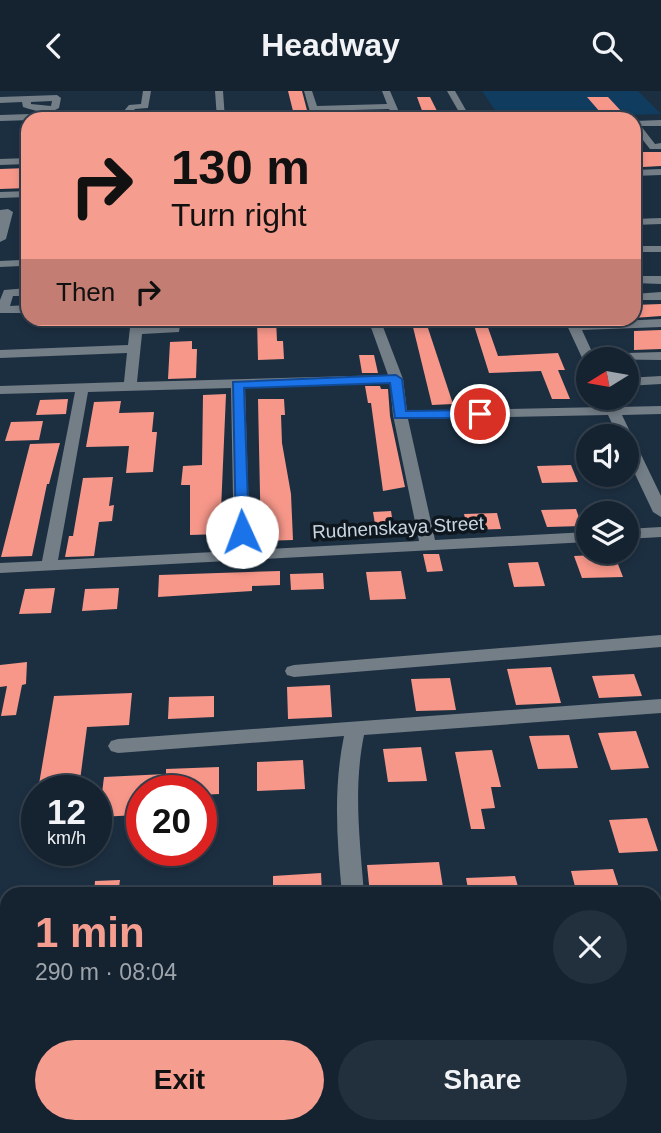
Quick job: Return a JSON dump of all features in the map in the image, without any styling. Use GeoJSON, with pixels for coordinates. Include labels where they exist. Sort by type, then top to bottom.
{"type":"FeatureCollection","features":[{"type":"Feature","properties":{"kind":"street"},"geometry":{"type":"LineString","coordinates":[[127,112],[132,107],[145,106],[147,91]]}},
{"type":"Feature","properties":{"kind":"street"},"geometry":{"type":"LineString","coordinates":[[219,91],[220,112]]}},
{"type":"Feature","properties":{"kind":"street"},"geometry":{"type":"LineString","coordinates":[[308,91],[314,112]]}},
{"type":"Feature","properties":{"kind":"street"},"geometry":{"type":"LineString","coordinates":[[386,91],[395,112]]}},
{"type":"Feature","properties":{"kind":"street"},"geometry":{"type":"LineString","coordinates":[[451,91],[463,112]]}},
{"type":"Feature","properties":{"kind":"street"},"geometry":{"type":"LineString","coordinates":[[0,100],[27,99]]}},
{"type":"Feature","properties":{"kind":"street"},"geometry":{"type":"LineString","coordinates":[[313,109],[392,106]]}},
{"type":"Feature","properties":{"kind":"street"},"geometry":{"type":"LineString","coordinates":[[0,118],[21,117]]}},
{"type":"Feature","properties":{"kind":"street"},"geometry":{"type":"LineString","coordinates":[[641,124],[661,123]]}},
{"type":"Feature","properties":{"kind":"street"},"geometry":{"type":"LineString","coordinates":[[641,132],[653,147],[661,146]]}},
{"type":"Feature","properties":{"kind":"street"},"geometry":{"type":"LineString","coordinates":[[0,162],[21,161]]}},
{"type":"Feature","properties":{"kind":"street"},"geometry":{"type":"LineString","coordinates":[[641,173],[661,172]]}},
{"type":"Feature","properties":{"kind":"street"},"geometry":{"type":"LineString","coordinates":[[0,195],[21,194]]}},
{"type":"Feature","properties":{"kind":"street"},"geometry":{"type":"LineString","coordinates":[[0,213],[8,212],[0,239]]}},
{"type":"Feature","properties":{"kind":"street"},"geometry":{"type":"LineString","coordinates":[[641,222],[661,221]]}},
{"type":"Feature","properties":{"kind":"street"},"geometry":{"type":"LineString","coordinates":[[641,249],[661,249]]}},
{"type":"Feature","properties":{"kind":"street"},"geometry":{"type":"LineString","coordinates":[[0,264],[21,263]]}},
{"type":"Feature","properties":{"kind":"street"},"geometry":{"type":"LineString","coordinates":[[641,280],[661,280]]}},
{"type":"Feature","properties":{"kind":"street"},"geometry":{"type":"LineString","coordinates":[[21,292],[8,293],[3,310],[21,309]]}},
{"type":"Feature","properties":{"kind":"street"},"geometry":{"type":"LineString","coordinates":[[641,297],[661,296]]}},
{"type":"Feature","properties":{"kind":"street"},"geometry":{"type":"LineString","coordinates":[[641,323],[661,323]]}},
{"type":"Feature","properties":{"kind":"street"},"geometry":{"type":"LineString","coordinates":[[130,387],[136,326]]}},
{"type":"Feature","properties":{"kind":"street"},"geometry":{"type":"LineString","coordinates":[[152,326],[175,329],[175,326]]}},
{"type":"Feature","properties":{"kind":"street"},"geometry":{"type":"LineString","coordinates":[[377,326],[396,379],[400,415],[428,547]]}},
{"type":"Feature","properties":{"kind":"street"},"geometry":{"type":"LineString","coordinates":[[573,326],[584,347]]}},
{"type":"Feature","properties":{"kind":"street"},"geometry":{"type":"LineString","coordinates":[[0,354],[134,349]]}},
{"type":"Feature","properties":{"kind":"street"},"geometry":{"type":"LineString","coordinates":[[639,357],[661,356]]}},
{"type":"Feature","properties":{"kind":"street"},"geometry":{"type":"LineString","coordinates":[[0,390],[396,379]]}},
{"type":"Feature","properties":{"kind":"street"},"geometry":{"type":"LineString","coordinates":[[639,381],[661,380]]}},
{"type":"Feature","properties":{"kind":"street"},"geometry":{"type":"LineString","coordinates":[[238,384],[242,557]]}},
{"type":"Feature","properties":{"kind":"street"},"geometry":{"type":"LineString","coordinates":[[49,566],[82,389]]}},
{"type":"Feature","properties":{"kind":"street"},"geometry":{"type":"LineString","coordinates":[[400,415],[661,410]]}},
{"type":"Feature","properties":{"kind":"street"},"geometry":{"type":"LineString","coordinates":[[614,412],[620,424]]}},
{"type":"Feature","properties":{"kind":"street"},"geometry":{"type":"LineString","coordinates":[[639,465],[661,512]]}},
{"type":"Feature","properties":{"kind":"street"},"geometry":{"type":"LineString","coordinates":[[639,533],[661,532]]}},
{"type":"Feature","properties":{"kind":"street","name":"Rudnenskaya Street"},"geometry":{"type":"LineString","coordinates":[[0,568],[576,538]]}},
{"type":"Feature","properties":{"kind":"street"},"geometry":{"type":"LineString","coordinates":[[294,671],[661,641]]}},
{"type":"Feature","properties":{"kind":"street"},"geometry":{"type":"LineString","coordinates":[[118,746],[661,706]]}},
{"type":"Feature","properties":{"kind":"street"},"geometry":{"type":"LineString","coordinates":[[353,887],[345,792],[347,764],[356,728]]}},
{"type":"Feature","properties":{"kind":"shaded area"},"geometry":{"type":"Polygon","coordinates":[[[482,91],[638,91],[661,114],[641,115],[641,112],[496,112],[482,91]]]}},
{"type":"Feature","properties":{"kind":"building"},"geometry":{"type":"Polygon","coordinates":[[[288,91],[302,91],[307,112],[293,112],[288,91]]]}},
{"type":"Feature","properties":{"kind":"building"},"geometry":{"type":"Polygon","coordinates":[[[417,97],[430,97],[438,112],[423,112],[417,97]]]}},
{"type":"Feature","properties":{"kind":"building"},"geometry":{"type":"Polygon","coordinates":[[[587,97],[608,97],[622,112],[600,112],[587,97]]]}},
{"type":"Feature","properties":{"kind":"building"},"geometry":{"type":"Polygon","coordinates":[[[641,152],[661,152],[661,166],[643,167],[641,152]]]}},
{"type":"Feature","properties":{"kind":"building"},"geometry":{"type":"Polygon","coordinates":[[[21,168],[21,188],[0,189],[0,169],[21,168]]]}},
{"type":"Feature","properties":{"kind":"building"},"geometry":{"type":"Polygon","coordinates":[[[661,304],[661,316],[641,317],[641,305],[661,304]]]}},
{"type":"Feature","properties":{"kind":"building"},"geometry":{"type":"Polygon","coordinates":[[[257,326],[276,326],[277,341],[283,341],[284,359],[258,360],[257,326]]]}},
{"type":"Feature","properties":{"kind":"building"},"geometry":{"type":"Polygon","coordinates":[[[413,326],[427,326],[453,404],[432,405],[413,326]]]}},
{"type":"Feature","properties":{"kind":"building"},"geometry":{"type":"Polygon","coordinates":[[[474,326],[487,326],[498,356],[558,353],[565,370],[558,370],[570,399],[552,399],[541,371],[489,373],[474,326]]]}},
{"type":"Feature","properties":{"kind":"building"},"geometry":{"type":"Polygon","coordinates":[[[661,330],[661,349],[639,350],[639,347],[634,347],[634,331],[661,330]]]}},
{"type":"Feature","properties":{"kind":"building"},"geometry":{"type":"Polygon","coordinates":[[[192,341],[192,349],[197,349],[196,378],[168,379],[170,342],[192,341]]]}},
{"type":"Feature","properties":{"kind":"building"},"geometry":{"type":"Polygon","coordinates":[[[359,355],[374,355],[378,373],[362,373],[359,355]]]}},
{"type":"Feature","properties":{"kind":"building"},"geometry":{"type":"Polygon","coordinates":[[[365,386],[388,389],[390,416],[405,487],[383,491],[371,403],[368,403],[365,386]]]}},
{"type":"Feature","properties":{"kind":"building"},"geometry":{"type":"Polygon","coordinates":[[[226,394],[220,534],[190,535],[190,485],[181,485],[183,466],[202,465],[203,395],[226,394]]]}},
{"type":"Feature","properties":{"kind":"building"},"geometry":{"type":"Polygon","coordinates":[[[68,399],[66,414],[36,415],[40,400],[68,399]]]}},
{"type":"Feature","properties":{"kind":"building"},"geometry":{"type":"Polygon","coordinates":[[[258,399],[284,399],[285,415],[281,415],[282,443],[291,494],[293,540],[261,541],[258,399]]]}},
{"type":"Feature","properties":{"kind":"building"},"geometry":{"type":"Polygon","coordinates":[[[121,401],[119,413],[154,412],[152,432],[157,432],[153,472],[126,473],[129,446],[86,447],[94,402],[121,401]]]}},
{"type":"Feature","properties":{"kind":"building"},"geometry":{"type":"Polygon","coordinates":[[[43,421],[39,440],[5,441],[11,422],[43,421]]]}},
{"type":"Feature","properties":{"kind":"building"},"geometry":{"type":"Polygon","coordinates":[[[60,443],[47,484],[32,556],[1,557],[30,444],[60,443]]]}},
{"type":"Feature","properties":{"kind":"building"},"geometry":{"type":"Polygon","coordinates":[[[571,465],[576,482],[542,483],[537,466],[571,465]]]}},
{"type":"Feature","properties":{"kind":"building"},"geometry":{"type":"Polygon","coordinates":[[[113,477],[109,506],[114,505],[112,521],[99,522],[94,556],[65,557],[69,536],[73,536],[83,478],[113,477]]]}},
{"type":"Feature","properties":{"kind":"building"},"geometry":{"type":"Polygon","coordinates":[[[576,509],[576,526],[547,527],[541,510],[576,509]]]}},
{"type":"Feature","properties":{"kind":"building"},"geometry":{"type":"Polygon","coordinates":[[[391,511],[394,530],[376,530],[373,512],[391,511]]]}},
{"type":"Feature","properties":{"kind":"building"},"geometry":{"type":"Polygon","coordinates":[[[497,513],[501,529],[468,530],[464,514],[497,513]]]}},
{"type":"Feature","properties":{"kind":"building"},"geometry":{"type":"Polygon","coordinates":[[[423,554],[439,554],[443,571],[427,572],[423,554]]]}},
{"type":"Feature","properties":{"kind":"building"},"geometry":{"type":"Polygon","coordinates":[[[538,562],[545,586],[514,587],[508,563],[538,562]]]}},
{"type":"Feature","properties":{"kind":"building"},"geometry":{"type":"Polygon","coordinates":[[[577,564],[618,564],[623,577],[582,578],[577,564]]]}},
{"type":"Feature","properties":{"kind":"building"},"geometry":{"type":"Polygon","coordinates":[[[280,571],[280,585],[252,586],[252,591],[158,597],[159,575],[280,571]]]}},
{"type":"Feature","properties":{"kind":"building"},"geometry":{"type":"Polygon","coordinates":[[[401,571],[406,599],[370,600],[366,572],[401,571]]]}},
{"type":"Feature","properties":{"kind":"building"},"geometry":{"type":"Polygon","coordinates":[[[323,573],[324,589],[291,590],[290,574],[323,573]]]}},
{"type":"Feature","properties":{"kind":"building"},"geometry":{"type":"Polygon","coordinates":[[[55,588],[51,613],[19,614],[25,589],[55,588]]]}},
{"type":"Feature","properties":{"kind":"building"},"geometry":{"type":"Polygon","coordinates":[[[119,588],[117,609],[82,611],[85,589],[119,588]]]}},
{"type":"Feature","properties":{"kind":"building"},"geometry":{"type":"Polygon","coordinates":[[[27,662],[26,684],[22,685],[16,715],[1,716],[7,686],[0,687],[0,665],[27,662]]]}},
{"type":"Feature","properties":{"kind":"building"},"geometry":{"type":"Polygon","coordinates":[[[551,667],[561,703],[516,705],[507,669],[551,667]]]}},
{"type":"Feature","properties":{"kind":"building"},"geometry":{"type":"Polygon","coordinates":[[[634,674],[642,696],[599,698],[592,676],[634,674]]]}},
{"type":"Feature","properties":{"kind":"building"},"geometry":{"type":"Polygon","coordinates":[[[450,678],[456,710],[416,711],[411,679],[450,678]]]}},
{"type":"Feature","properties":{"kind":"building"},"geometry":{"type":"Polygon","coordinates":[[[330,685],[332,717],[288,719],[287,687],[330,685]]]}},
{"type":"Feature","properties":{"kind":"building"},"geometry":{"type":"Polygon","coordinates":[[[132,693],[129,725],[87,727],[81,775],[41,775],[54,696],[132,693]]]}},
{"type":"Feature","properties":{"kind":"building"},"geometry":{"type":"Polygon","coordinates":[[[214,696],[214,717],[168,719],[169,697],[214,696]]]}},
{"type":"Feature","properties":{"kind":"building"},"geometry":{"type":"Polygon","coordinates":[[[636,731],[649,768],[611,770],[598,733],[636,731]]]}},
{"type":"Feature","properties":{"kind":"building"},"geometry":{"type":"Polygon","coordinates":[[[569,735],[578,768],[538,769],[529,736],[569,735]]]}},
{"type":"Feature","properties":{"kind":"building"},"geometry":{"type":"Polygon","coordinates":[[[421,747],[427,781],[388,782],[383,749],[421,747]]]}},
{"type":"Feature","properties":{"kind":"building"},"geometry":{"type":"Polygon","coordinates":[[[492,750],[501,787],[491,787],[495,808],[481,809],[485,829],[471,829],[455,752],[492,750]]]}},
{"type":"Feature","properties":{"kind":"building"},"geometry":{"type":"Polygon","coordinates":[[[303,760],[305,789],[257,791],[257,762],[303,760]]]}},
{"type":"Feature","properties":{"kind":"building"},"geometry":{"type":"Polygon","coordinates":[[[219,767],[219,794],[217,775],[145,775],[166,774],[166,769],[219,767]]]}},
{"type":"Feature","properties":{"kind":"building"},"geometry":{"type":"Polygon","coordinates":[[[126,776],[126,816],[112,816],[112,777],[126,776]]]}},
{"type":"Feature","properties":{"kind":"building"},"geometry":{"type":"Polygon","coordinates":[[[647,818],[658,851],[619,853],[609,820],[647,818]]]}},
{"type":"Feature","properties":{"kind":"building"},"geometry":{"type":"Polygon","coordinates":[[[439,862],[443,887],[369,887],[367,865],[439,862]]]}},
{"type":"Feature","properties":{"kind":"building"},"geometry":{"type":"Polygon","coordinates":[[[613,869],[619,887],[575,887],[571,871],[613,869]]]}},
{"type":"Feature","properties":{"kind":"building"},"geometry":{"type":"Polygon","coordinates":[[[321,873],[322,887],[273,887],[273,876],[321,873]]]}},
{"type":"Feature","properties":{"kind":"building"},"geometry":{"type":"Polygon","coordinates":[[[515,876],[518,887],[468,887],[466,878],[515,876]]]}},
{"type":"Feature","properties":{"kind":"building"},"geometry":{"type":"Polygon","coordinates":[[[120,880],[119,887],[95,887],[95,881],[120,880]]]}},
{"type":"Feature","properties":{"kind":"route"},"geometry":{"type":"LineString","coordinates":[[242,532],[238,384],[396,379],[400,415],[480,414]]}}]}
